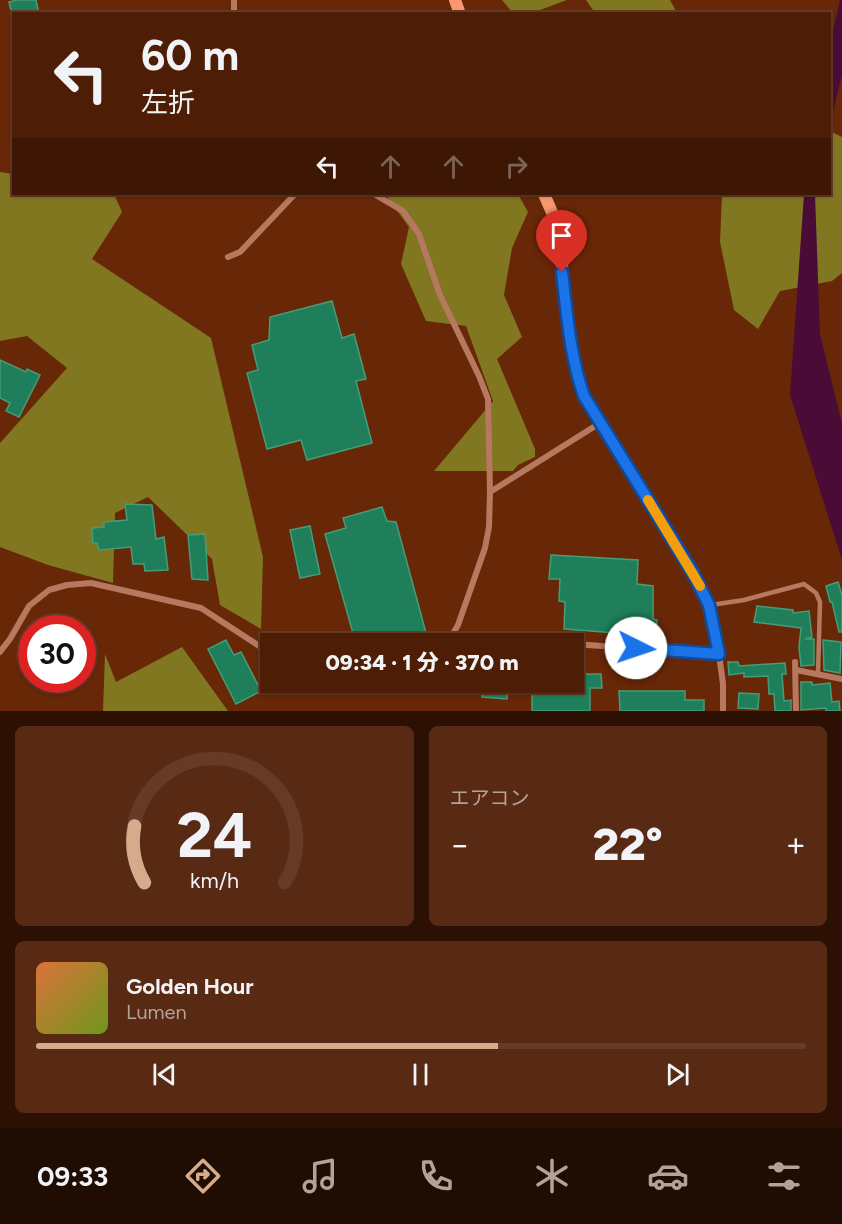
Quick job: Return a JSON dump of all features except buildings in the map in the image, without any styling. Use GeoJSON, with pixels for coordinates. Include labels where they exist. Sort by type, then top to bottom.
{"type":"FeatureCollection","features":[{"type":"Feature","properties":{"kind":"street"},"geometry":{"type":"LineString","coordinates":[[228,257],[240,252],[294,195]]}},
{"type":"Feature","properties":{"kind":"street"},"geometry":{"type":"LineString","coordinates":[[376,195],[403,211],[419,234],[440,295],[488,399],[489,527],[484,548],[453,633]]}},
{"type":"Feature","properties":{"kind":"street"},"geometry":{"type":"LineString","coordinates":[[544,195],[557,224],[569,331],[584,396],[693,573],[709,605],[723,684],[723,711]]}},
{"type":"Feature","properties":{"kind":"street"},"geometry":{"type":"LineString","coordinates":[[490,492],[600,423]]}},
{"type":"Feature","properties":{"kind":"street"},"geometry":{"type":"LineString","coordinates":[[0,652],[29,606],[49,590],[67,585],[91,583],[201,608],[260,646]]}},
{"type":"Feature","properties":{"kind":"street"},"geometry":{"type":"LineString","coordinates":[[584,645],[719,654]]}},
{"type":"Feature","properties":{"kind":"street"},"geometry":{"type":"LineString","coordinates":[[795,662],[796,711]]}},
{"type":"Feature","properties":{"kind":"street"},"geometry":{"type":"LineString","coordinates":[[796,670],[842,679]]}},
{"type":"Feature","properties":{"kind":"lane"},"geometry":{"type":"LineString","coordinates":[[709,605],[744,600],[804,584],[816,592],[820,602],[818,674]]}},
{"type":"Feature","properties":{"kind":"shaded area"},"geometry":{"type":"Polygon","coordinates":[[[502,0],[567,0],[535,12],[512,12],[502,0]]]}},
{"type":"Feature","properties":{"kind":"shaded area"},"geometry":{"type":"Polygon","coordinates":[[[586,0],[670,0],[676,12],[594,12],[586,0]]]}},
{"type":"Feature","properties":{"kind":"shaded area"},"geometry":{"type":"Polygon","coordinates":[[[840,0],[842,0],[842,75],[831,120],[831,40],[840,0]]]}},
{"type":"Feature","properties":{"kind":"shaded area"},"geometry":{"type":"Polygon","coordinates":[[[831,132],[842,137],[842,273],[832,281],[780,291],[758,329],[734,310],[720,242],[722,195],[831,195],[831,132]]]}},
{"type":"Feature","properties":{"kind":"shaded area"},"geometry":{"type":"Polygon","coordinates":[[[0,172],[12,174],[12,195],[114,195],[122,212],[92,259],[211,338],[263,557],[261,629],[220,605],[212,559],[148,497],[115,513],[113,583],[48,565],[0,547],[0,443],[67,368],[27,336],[0,341],[0,172]]]}},
{"type":"Feature","properties":{"kind":"shaded area"},"geometry":{"type":"Polygon","coordinates":[[[386,195],[519,195],[528,212],[512,248],[504,295],[522,337],[497,359],[535,449],[535,457],[518,465],[513,471],[434,471],[493,401],[466,326],[426,321],[401,264],[409,227],[386,195]]]}},
{"type":"Feature","properties":{"kind":"shaded area"},"geometry":{"type":"Polygon","coordinates":[[[804,195],[815,195],[820,334],[842,424],[842,560],[790,395],[804,195]]]}},
{"type":"Feature","properties":{"kind":"shaded area"},"geometry":{"type":"Polygon","coordinates":[[[182,647],[228,711],[103,711],[105,654],[116,682],[182,647]]]}},
{"type":"Feature","properties":{"kind":"slow traffic"},"geometry":{"type":"LineString","coordinates":[[648,500],[700,586]]}},
{"type":"Feature","properties":{"kind":"route"},"geometry":{"type":"LineString","coordinates":[[562,272],[572,351],[584,396],[704,593],[709,605],[719,654],[636,648]]}}]}
